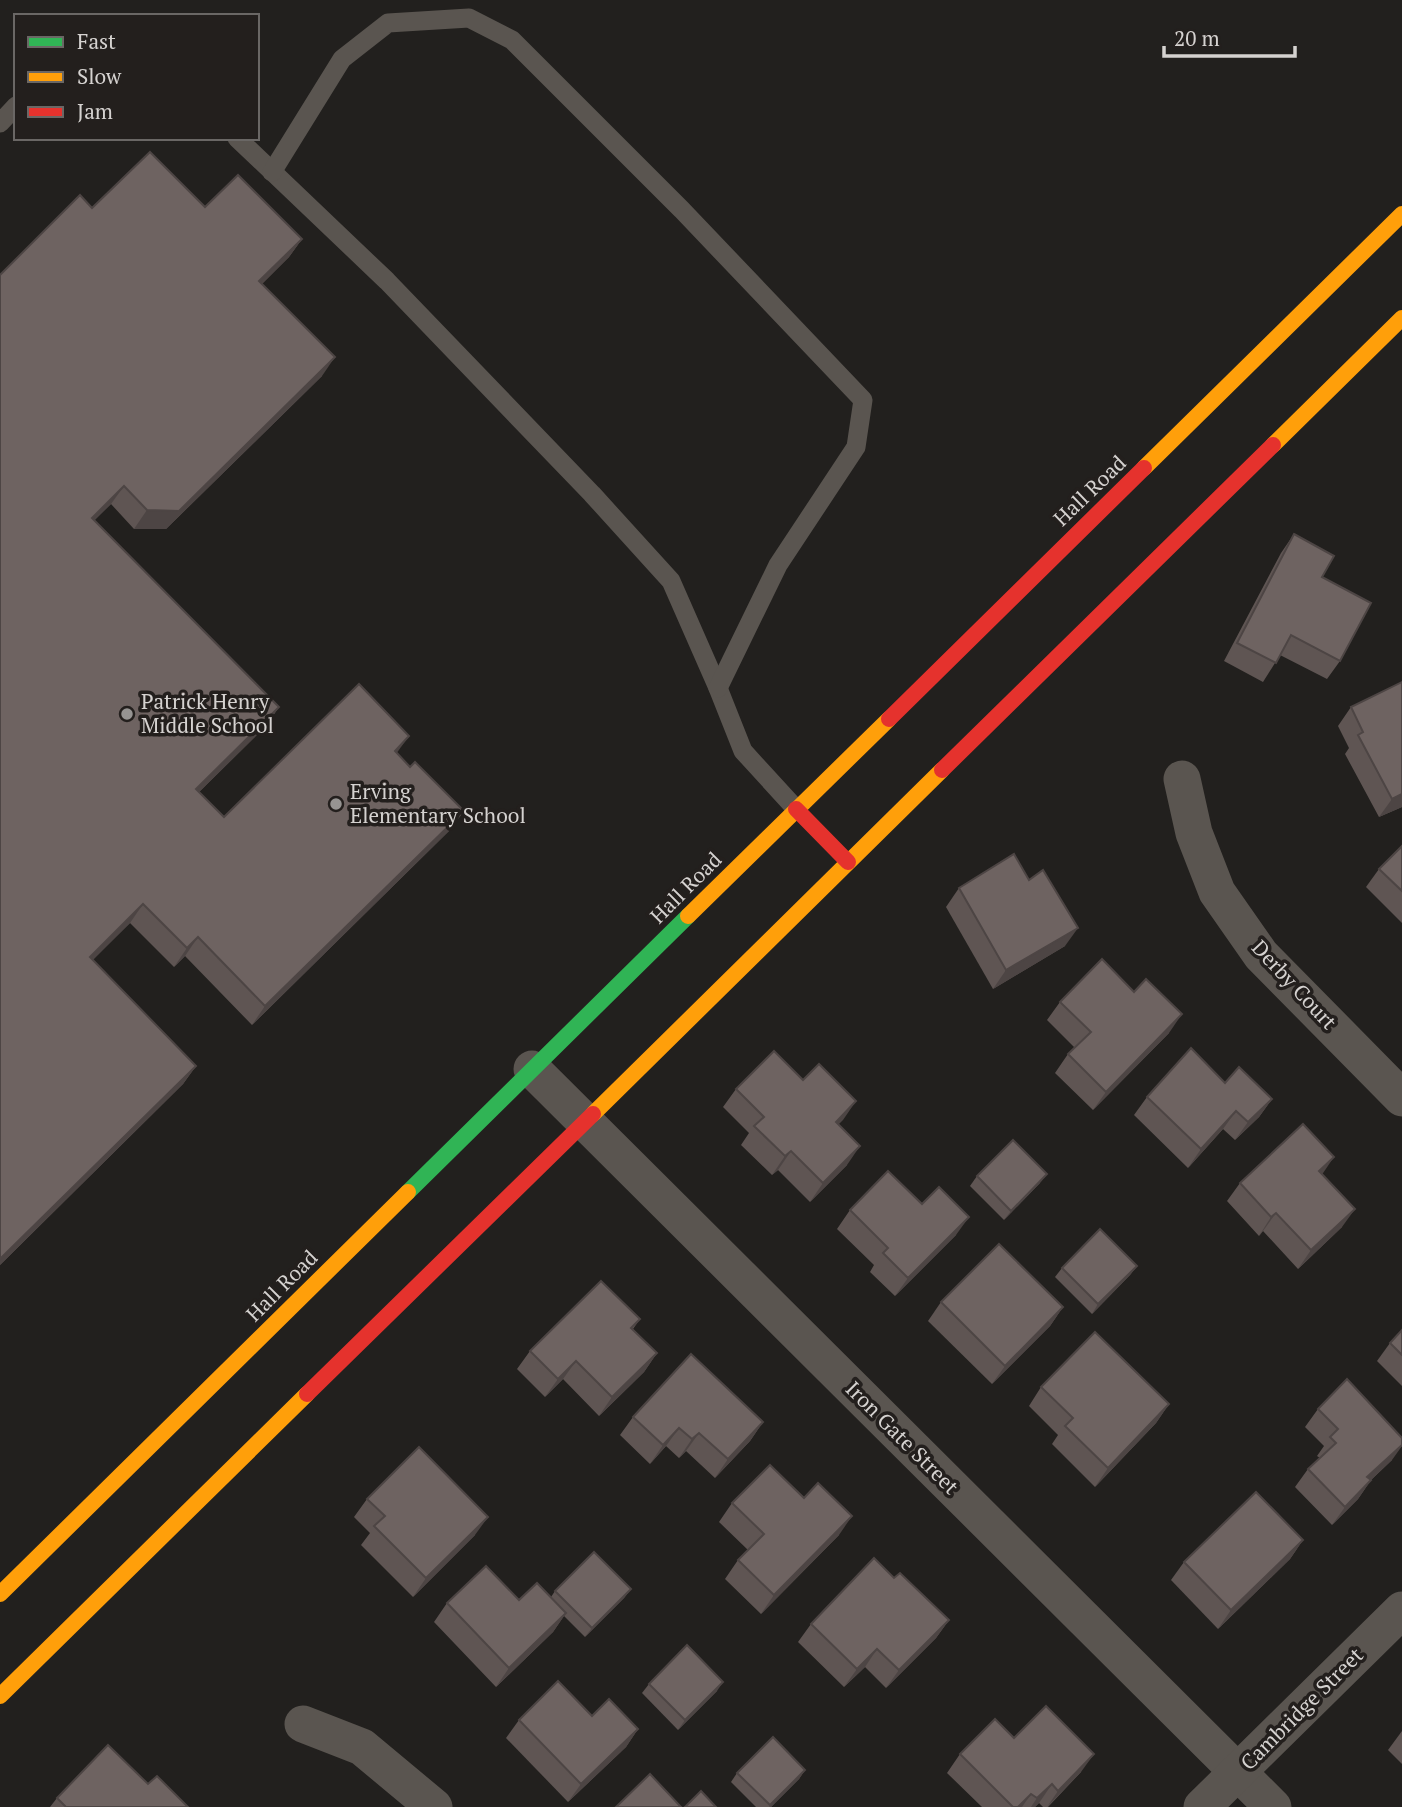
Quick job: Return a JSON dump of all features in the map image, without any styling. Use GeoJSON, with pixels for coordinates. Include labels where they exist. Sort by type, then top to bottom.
{"type":"FeatureCollection","features":[{"type":"Feature","properties":{"kind":"street","name":"Hall Road"},"geometry":{"type":"LineString","coordinates":[[0,1594],[1402,214]]}},
{"type":"Feature","properties":{"kind":"street"},"geometry":{"type":"LineString","coordinates":[[0,1696],[1402,318]]}},
{"type":"Feature","properties":{"kind":"street","name":"Derby Court"},"geometry":{"type":"LineString","coordinates":[[1182,779],[1194,833],[1217,892],[1261,955],[1402,1098]]}},
{"type":"Feature","properties":{"kind":"street"},"geometry":{"type":"LineString","coordinates":[[796,809],[848,862]]}},
{"type":"Feature","properties":{"kind":"street","name":"Iron Gate Street"},"geometry":{"type":"LineString","coordinates":[[531,1069],[1273,1807]]}},
{"type":"Feature","properties":{"kind":"street","name":"Cambridge Street"},"geometry":{"type":"LineString","coordinates":[[1202,1807],[1402,1610]]}},
{"type":"Feature","properties":{"kind":"street"},"geometry":{"type":"LineString","coordinates":[[303,1724],[362,1747],[434,1807]]}},
{"type":"Feature","properties":{"kind":"lane"},"geometry":{"type":"LineString","coordinates":[[272,172],[342,59],[370,37],[388,23],[469,18],[512,40],[682,210],[863,400],[856,447],[778,565],[718,688]]}},
{"type":"Feature","properties":{"kind":"lane"},"geometry":{"type":"LineString","coordinates":[[0,122],[14,108]]}},
{"type":"Feature","properties":{"kind":"lane"},"geometry":{"type":"LineString","coordinates":[[239,140],[387,281],[593,495],[671,581],[743,751],[796,809]]}},
{"type":"Feature","properties":{"kind":"building","name":"Patrick Henry Middle School"},"geometry":{"type":"Polygon","coordinates":[[[150,152],[205,207],[238,175],[302,239],[259,281],[335,357],[179,511],[147,510],[124,486],[92,518],[279,707],[196,789],[224,817],[359,684],[409,736],[395,751],[410,767],[415,762],[464,811],[265,1006],[198,937],[187,948],[143,904],[90,957],[196,1066],[0,1259],[0,275],[80,195],[92,208],[150,152]]]}},
{"type":"Feature","properties":{"kind":"building"},"geometry":{"type":"Polygon","coordinates":[[[1294,534],[1334,556],[1322,577],[1371,603],[1340,661],[1291,635],[1276,663],[1237,643],[1294,534]]]}},
{"type":"Feature","properties":{"kind":"building"},"geometry":{"type":"Polygon","coordinates":[[[1402,682],[1402,794],[1392,799],[1358,735],[1363,732],[1351,707],[1402,682]]]}},
{"type":"Feature","properties":{"kind":"building"},"geometry":{"type":"Polygon","coordinates":[[[1402,846],[1402,891],[1379,869],[1402,846]]]}},
{"type":"Feature","properties":{"kind":"building"},"geometry":{"type":"Polygon","coordinates":[[[1014,854],[1029,880],[1043,870],[1078,928],[1006,970],[959,888],[1014,854]]]}},
{"type":"Feature","properties":{"kind":"building"},"geometry":{"type":"Polygon","coordinates":[[[1102,959],[1134,992],[1146,979],[1182,1014],[1106,1092],[1068,1054],[1091,1032],[1060,1002],[1102,959]]]}},
{"type":"Feature","properties":{"kind":"building"},"geometry":{"type":"Polygon","coordinates":[[[1191,1048],[1225,1083],[1239,1067],[1272,1099],[1248,1122],[1236,1111],[1201,1149],[1147,1097],[1191,1048]]]}},
{"type":"Feature","properties":{"kind":"building"},"geometry":{"type":"Polygon","coordinates":[[[774,1051],[803,1080],[819,1064],[856,1101],[836,1122],[860,1146],[823,1183],[791,1151],[785,1156],[754,1126],[764,1117],[736,1089],[774,1051]]]}},
{"type":"Feature","properties":{"kind":"building"},"geometry":{"type":"Polygon","coordinates":[[[1303,1124],[1334,1157],[1319,1171],[1355,1209],[1311,1250],[1276,1213],[1271,1217],[1240,1183],[1303,1124]]]}},
{"type":"Feature","properties":{"kind":"building"},"geometry":{"type":"Polygon","coordinates":[[[1013,1140],[1047,1174],[1011,1211],[977,1176],[1013,1140]]]}},
{"type":"Feature","properties":{"kind":"building"},"geometry":{"type":"Polygon","coordinates":[[[888,1171],[922,1204],[939,1187],[969,1217],[908,1278],[883,1253],[888,1248],[850,1210],[888,1171]]]}},
{"type":"Feature","properties":{"kind":"building"},"geometry":{"type":"Polygon","coordinates":[[[1100,1229],[1137,1266],[1098,1304],[1062,1268],[1100,1229]]]}},
{"type":"Feature","properties":{"kind":"building"},"geometry":{"type":"Polygon","coordinates":[[[999,1244],[1063,1307],[1005,1366],[941,1302],[999,1244]]]}},
{"type":"Feature","properties":{"kind":"building"},"geometry":{"type":"Polygon","coordinates":[[[601,1281],[640,1319],[631,1328],[657,1353],[612,1397],[576,1361],[558,1379],[530,1351],[601,1281]]]}},
{"type":"Feature","properties":{"kind":"building"},"geometry":{"type":"Polygon","coordinates":[[[1402,1330],[1402,1355],[1390,1343],[1402,1330]]]}},
{"type":"Feature","properties":{"kind":"building"},"geometry":{"type":"Polygon","coordinates":[[[1095,1332],[1169,1404],[1108,1468],[1065,1426],[1073,1418],[1041,1387],[1095,1332]]]}},
{"type":"Feature","properties":{"kind":"building"},"geometry":{"type":"Polygon","coordinates":[[[691,1354],[763,1422],[728,1459],[699,1433],[692,1439],[679,1428],[663,1445],[633,1417],[691,1354]]]}},
{"type":"Feature","properties":{"kind":"building"},"geometry":{"type":"Polygon","coordinates":[[[1347,1379],[1402,1438],[1402,1445],[1367,1477],[1371,1480],[1345,1507],[1308,1469],[1336,1443],[1330,1437],[1338,1429],[1318,1409],[1347,1379]]]}},
{"type":"Feature","properties":{"kind":"building"},"geometry":{"type":"Polygon","coordinates":[[[419,1447],[488,1517],[426,1578],[374,1526],[385,1516],[367,1499],[419,1447]]]}},
{"type":"Feature","properties":{"kind":"building"},"geometry":{"type":"Polygon","coordinates":[[[770,1465],[804,1498],[818,1483],[852,1516],[774,1595],[738,1560],[764,1534],[732,1503],[770,1465]]]}},
{"type":"Feature","properties":{"kind":"building"},"geometry":{"type":"Polygon","coordinates":[[[1256,1492],[1303,1540],[1231,1610],[1184,1562],[1256,1492]]]}},
{"type":"Feature","properties":{"kind":"building"},"geometry":{"type":"Polygon","coordinates":[[[594,1552],[631,1589],[592,1628],[555,1591],[594,1552]]]}},
{"type":"Feature","properties":{"kind":"building"},"geometry":{"type":"Polygon","coordinates":[[[874,1558],[894,1578],[900,1573],[949,1620],[899,1670],[877,1649],[857,1669],[811,1624],[874,1558]]]}},
{"type":"Feature","properties":{"kind":"building"},"geometry":{"type":"Polygon","coordinates":[[[486,1566],[519,1600],[537,1583],[566,1613],[509,1668],[447,1603],[486,1566]]]}},
{"type":"Feature","properties":{"kind":"building"},"geometry":{"type":"Polygon","coordinates":[[[687,1645],[723,1682],[685,1720],[649,1684],[687,1645]]]}},
{"type":"Feature","properties":{"kind":"building"},"geometry":{"type":"Polygon","coordinates":[[[558,1681],[592,1716],[609,1699],[638,1729],[581,1784],[519,1720],[558,1681]]]}},
{"type":"Feature","properties":{"kind":"building"},"geometry":{"type":"Polygon","coordinates":[[[1046,1706],[1094,1754],[1058,1791],[1052,1784],[1037,1798],[1031,1794],[1018,1807],[1013,1807],[960,1754],[995,1719],[1014,1738],[1046,1706]]]}},
{"type":"Feature","properties":{"kind":"building"},"geometry":{"type":"Polygon","coordinates":[[[773,1737],[805,1770],[770,1805],[737,1773],[773,1737]]]}},
{"type":"Feature","properties":{"kind":"building"},"geometry":{"type":"Polygon","coordinates":[[[108,1745],[148,1784],[157,1776],[188,1807],[66,1807],[57,1798],[108,1745]]]}},
{"type":"Feature","properties":{"kind":"building"},"geometry":{"type":"Polygon","coordinates":[[[650,1774],[681,1807],[616,1807],[650,1774]]]}},
{"type":"Feature","properties":{"kind":"building"},"geometry":{"type":"Polygon","coordinates":[[[701,1791],[716,1807],[685,1807],[701,1791]]]}},
{"type":"Feature","properties":{"kind":"traffic: fast"},"geometry":{"type":"LineString","coordinates":[[408,1192],[688,916]]}},
{"type":"Feature","properties":{"kind":"traffic: slow"},"geometry":{"type":"LineString","coordinates":[[1144,468],[1402,214]]}},
{"type":"Feature","properties":{"kind":"traffic: slow"},"geometry":{"type":"LineString","coordinates":[[1273,445],[1402,318]]}},
{"type":"Feature","properties":{"kind":"traffic: slow"},"geometry":{"type":"LineString","coordinates":[[688,916],[889,719]]}},
{"type":"Feature","properties":{"kind":"traffic: slow"},"geometry":{"type":"LineString","coordinates":[[593,1114],[942,770]]}},
{"type":"Feature","properties":{"kind":"traffic: slow"},"geometry":{"type":"LineString","coordinates":[[0,1594],[408,1192]]}},
{"type":"Feature","properties":{"kind":"traffic: slow"},"geometry":{"type":"LineString","coordinates":[[0,1696],[307,1394]]}},
{"type":"Feature","properties":{"kind":"traffic: jam"},"geometry":{"type":"LineString","coordinates":[[942,770],[1273,445]]}},
{"type":"Feature","properties":{"kind":"traffic: jam"},"geometry":{"type":"LineString","coordinates":[[889,719],[1144,468]]}},
{"type":"Feature","properties":{"kind":"traffic: jam"},"geometry":{"type":"LineString","coordinates":[[796,809],[848,862]]}},
{"type":"Feature","properties":{"kind":"traffic: jam"},"geometry":{"type":"LineString","coordinates":[[307,1394],[593,1114]]}},
{"type":"Feature","properties":{"kind":"place","name":"Patrick Henry Middle School"},"geometry":{"type":"Point","coordinates":[127,714]}},
{"type":"Feature","properties":{"kind":"place","name":"Erving Elementary School"},"geometry":{"type":"Point","coordinates":[336,804]}}]}
